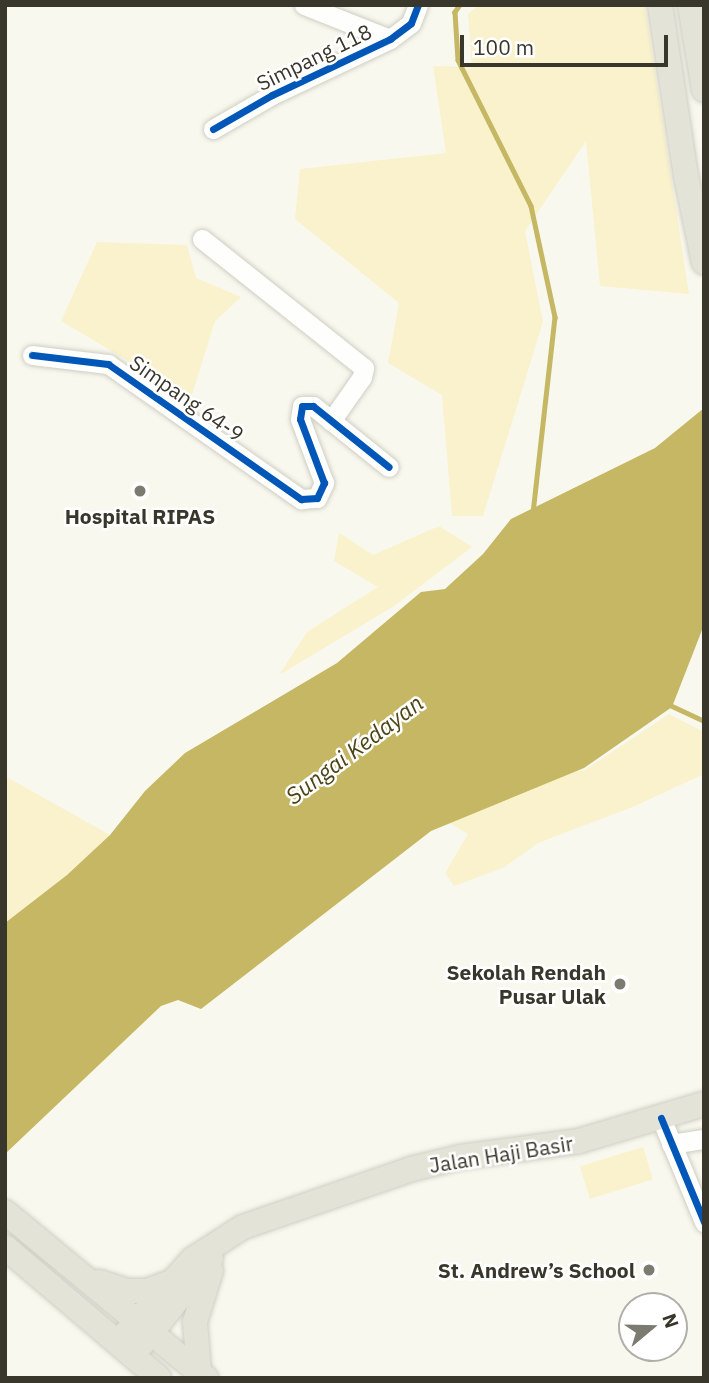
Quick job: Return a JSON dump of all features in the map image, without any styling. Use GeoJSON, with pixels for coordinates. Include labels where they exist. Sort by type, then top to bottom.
{"type":"FeatureCollection","features":[{"type":"Feature","properties":{"kind":"main road"},"geometry":{"type":"LineString","coordinates":[[660,5],[686,176],[704,262]]}},
{"type":"Feature","properties":{"kind":"main road"},"geometry":{"type":"LineString","coordinates":[[690,5],[704,90]]}},
{"type":"Feature","properties":{"kind":"main road","name":"Jalan Haji Basir"},"geometry":{"type":"LineString","coordinates":[[126,1349],[144,1326],[169,1283],[193,1259],[222,1239],[262,1219],[411,1169],[461,1157],[568,1144],[704,1104]]}},
{"type":"Feature","properties":{"kind":"main road"},"geometry":{"type":"LineString","coordinates":[[5,1212],[202,1375]]}},
{"type":"Feature","properties":{"kind":"main road"},"geometry":{"type":"LineString","coordinates":[[202,1375],[195,1322],[222,1239]]}},
{"type":"Feature","properties":{"kind":"main road","name":"Jalan Haji Basir"},"geometry":{"type":"LineString","coordinates":[[144,1326],[204,1270],[222,1239]]}},
{"type":"Feature","properties":{"kind":"main road"},"geometry":{"type":"LineString","coordinates":[[5,1247],[159,1378]]}},
{"type":"Feature","properties":{"kind":"main road"},"geometry":{"type":"LineString","coordinates":[[82,1275],[127,1291],[147,1291],[169,1283]]}},
{"type":"Feature","properties":{"kind":"street"},"geometry":{"type":"LineString","coordinates":[[304,5],[390,40]]}},
{"type":"Feature","properties":{"kind":"street","name":"Simpang 118"},"geometry":{"type":"LineString","coordinates":[[213,128],[272,94],[390,40],[411,23],[418,5]]}},
{"type":"Feature","properties":{"kind":"street"},"geometry":{"type":"LineString","coordinates":[[202,239],[364,368],[362,377],[331,421],[389,467]]}},
{"type":"Feature","properties":{"kind":"street","name":"Simpang 64-9"},"geometry":{"type":"LineString","coordinates":[[32,355],[108,364],[301,499],[309,500],[322,492],[324,483],[299,411],[307,404],[331,421]]}},
{"type":"Feature","properties":{"kind":"street"},"geometry":{"type":"LineString","coordinates":[[661,1118],[704,1222]]}},
{"type":"Feature","properties":{"kind":"street"},"geometry":{"type":"LineString","coordinates":[[671,1144],[704,1139]]}},
{"type":"Feature","properties":{"kind":"shaded area"},"geometry":{"type":"Polygon","coordinates":[[[479,5],[645,5],[689,294],[600,286],[586,141],[525,231],[543,322],[483,516],[452,516],[442,395],[388,363],[399,303],[295,219],[300,169],[446,153],[433,66],[472,67],[468,14],[479,5]]]}},
{"type":"Feature","properties":{"kind":"shaded area"},"geometry":{"type":"Polygon","coordinates":[[[97,242],[187,245],[196,278],[241,297],[215,321],[191,398],[61,321],[97,242]]]}},
{"type":"Feature","properties":{"kind":"shaded area"},"geometry":{"type":"Polygon","coordinates":[[[439,526],[472,547],[394,606],[279,675],[307,632],[378,587],[334,561],[339,533],[373,555],[439,526]]]}},
{"type":"Feature","properties":{"kind":"shaded area"},"geometry":{"type":"Polygon","coordinates":[[[669,714],[704,732],[704,774],[635,806],[538,843],[505,867],[454,886],[445,873],[468,834],[446,821],[531,779],[585,770],[669,714]]]}},
{"type":"Feature","properties":{"kind":"shaded area"},"geometry":{"type":"Polygon","coordinates":[[[5,776],[110,835],[67,875],[5,923],[5,776]]]}},
{"type":"Feature","properties":{"kind":"shaded area"},"geometry":{"type":"Polygon","coordinates":[[[643,1147],[653,1180],[590,1199],[580,1166],[643,1147]]]}},
{"type":"Feature","properties":{"kind":"water","name":"Sungai Kedayan"},"geometry":{"type":"Polygon","coordinates":[[[704,408],[704,625],[672,707],[584,768],[431,831],[201,1009],[178,1000],[161,1006],[5,1154],[5,923],[67,875],[110,835],[145,791],[185,753],[337,663],[421,592],[445,589],[483,554],[511,519],[655,448],[704,408]]]}},
{"type":"Feature","properties":{"kind":"waterway"},"geometry":{"type":"LineString","coordinates":[[460,5],[455,12],[458,60],[531,206],[555,317],[533,513]]}},
{"type":"Feature","properties":{"kind":"waterway"},"geometry":{"type":"LineString","coordinates":[[670,705],[704,721]]}},
{"type":"Feature","properties":{"kind":"cycle path"},"geometry":{"type":"LineString","coordinates":[[213,129],[272,95],[390,39],[411,23],[418,5]]}},
{"type":"Feature","properties":{"kind":"cycle path"},"geometry":{"type":"LineString","coordinates":[[32,355],[108,364],[301,499],[317,498],[324,483],[300,419],[302,406],[313,406],[389,467]]}},
{"type":"Feature","properties":{"kind":"cycle path"},"geometry":{"type":"LineString","coordinates":[[661,1118],[704,1222]]}},
{"type":"Feature","properties":{"kind":"place","name":"Hospital RIPAS"},"geometry":{"type":"Point","coordinates":[140,491]}},
{"type":"Feature","properties":{"kind":"place","name":"Sekolah Rendah Pusar Ulak"},"geometry":{"type":"Point","coordinates":[620,984]}},
{"type":"Feature","properties":{"kind":"place","name":"St. Andrew’s School"},"geometry":{"type":"Point","coordinates":[649,1270]}}]}
